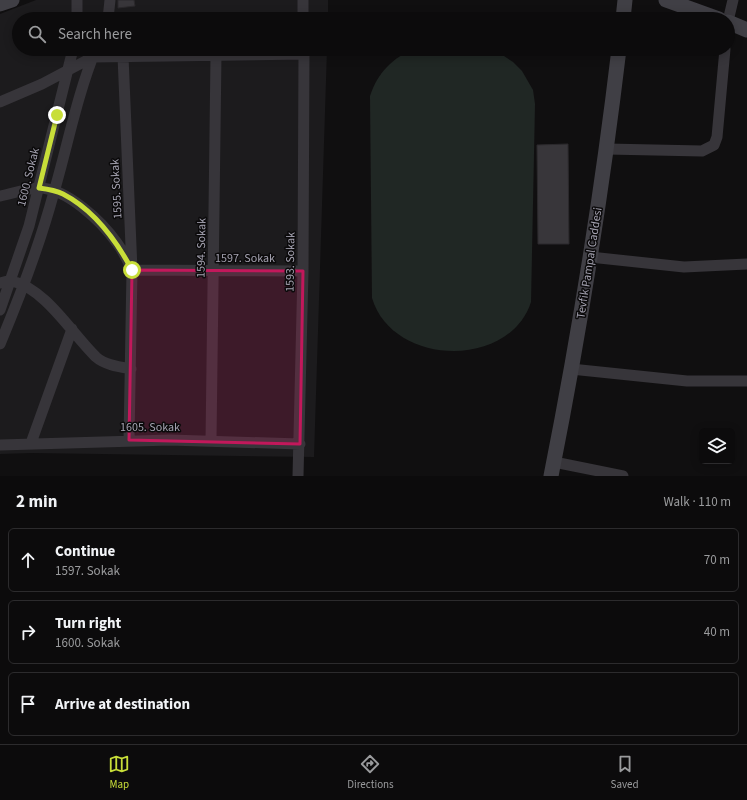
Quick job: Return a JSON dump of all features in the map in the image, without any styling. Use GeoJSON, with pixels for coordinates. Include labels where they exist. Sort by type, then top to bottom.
{"type":"FeatureCollection","features":[{"type":"Feature","properties":{"kind":"street"},"geometry":{"type":"LineString","coordinates":[[0,4],[12,0]]}},
{"type":"Feature","properties":{"kind":"street"},"geometry":{"type":"LineString","coordinates":[[76,12],[77,0]]}},
{"type":"Feature","properties":{"kind":"street"},"geometry":{"type":"LineString","coordinates":[[109,12],[110,0]]}},
{"type":"Feature","properties":{"kind":"street"},"geometry":{"type":"LineString","coordinates":[[303,0],[303,12]]}},
{"type":"Feature","properties":{"kind":"street"},"geometry":{"type":"LineString","coordinates":[[624,12],[626,0]]}},
{"type":"Feature","properties":{"kind":"street"},"geometry":{"type":"LineString","coordinates":[[666,0],[699,12]]}},
{"type":"Feature","properties":{"kind":"street"},"geometry":{"type":"LineString","coordinates":[[730,12],[732,0]]}},
{"type":"Feature","properties":{"kind":"street"},"geometry":{"type":"LineString","coordinates":[[735,25],[747,30]]}},
{"type":"Feature","properties":{"kind":"street","name":"1600. Sokak"},"geometry":{"type":"LineString","coordinates":[[0,310],[5,282],[29,226],[72,56]]}},
{"type":"Feature","properties":{"kind":"street"},"geometry":{"type":"LineString","coordinates":[[0,102],[69,70],[90,56]]}},
{"type":"Feature","properties":{"kind":"street"},"geometry":{"type":"LineString","coordinates":[[0,344],[24,286],[55,190],[76,108],[93,56]]}},
{"type":"Feature","properties":{"kind":"street","name":"1595. Sokak"},"geometry":{"type":"LineString","coordinates":[[123,56],[132,270],[129,440]]}},
{"type":"Feature","properties":{"kind":"street","name":"1594. Sokak"},"geometry":{"type":"LineString","coordinates":[[211,441],[216,56]]}},
{"type":"Feature","properties":{"kind":"street","name":"1593. Sokak"},"geometry":{"type":"LineString","coordinates":[[298,476],[300,444],[303,271],[304,56]]}},
{"type":"Feature","properties":{"kind":"street","name":"Tevfik Pampal Caddesi"},"geometry":{"type":"LineString","coordinates":[[553,469],[590,257],[607,149],[619,56]]}},
{"type":"Feature","properties":{"kind":"street"},"geometry":{"type":"LineString","coordinates":[[607,149],[702,151],[714,145],[717,137],[724,56]]}},
{"type":"Feature","properties":{"kind":"street"},"geometry":{"type":"LineString","coordinates":[[0,196],[39,188],[55,190],[74,201],[106,230],[118,244],[132,270]]}},
{"type":"Feature","properties":{"kind":"street"},"geometry":{"type":"LineString","coordinates":[[590,257],[684,267],[747,264]]}},
{"type":"Feature","properties":{"kind":"street","name":"1597. Sokak"},"geometry":{"type":"LineString","coordinates":[[132,270],[303,271]]}},
{"type":"Feature","properties":{"kind":"street"},"geometry":{"type":"LineString","coordinates":[[5,282],[24,286],[45,301],[97,357],[106,363],[131,369]]}},
{"type":"Feature","properties":{"kind":"street"},"geometry":{"type":"LineString","coordinates":[[31,443],[72,329]]}},
{"type":"Feature","properties":{"kind":"street"},"geometry":{"type":"LineString","coordinates":[[571,369],[680,380],[747,381]]}},
{"type":"Feature","properties":{"kind":"street","name":"1605. Sokak"},"geometry":{"type":"LineString","coordinates":[[0,445],[129,440],[300,444]]}},
{"type":"Feature","properties":{"kind":"street"},"geometry":{"type":"LineString","coordinates":[[553,469],[623,476]]}},
{"type":"Feature","properties":{"kind":"highlighted area"},"geometry":{"type":"Polygon","coordinates":[[[132,270],[303,271],[300,444],[129,440],[132,270]]]}},
{"type":"Feature","properties":{"kind":"shaded area"},"geometry":{"type":"Polygon","coordinates":[[[36,0],[328,0],[328,12],[12,12],[12,56],[327,56],[314,457],[32,453],[0,454],[0,14],[36,0]]]}},
{"type":"Feature","properties":{"kind":"shaded area"},"geometry":{"type":"Polygon","coordinates":[[[400,56],[504,56],[522,71],[533,90],[535,104],[531,302],[519,324],[500,340],[476,349],[451,351],[425,347],[402,337],[384,320],[372,298],[370,96],[377,80],[393,61],[400,56]]]}},
{"type":"Feature","properties":{"kind":"building"},"geometry":{"type":"Polygon","coordinates":[[[118,0],[134,0],[135,6],[118,8],[118,0]]]}},
{"type":"Feature","properties":{"kind":"building"},"geometry":{"type":"Polygon","coordinates":[[[568,144],[569,244],[538,244],[537,145],[568,144]]]}},
{"type":"Feature","properties":{"kind":"route"},"geometry":{"type":"LineString","coordinates":[[57,115],[39,188],[55,190],[63,194],[88,213],[118,244],[132,270]]}}]}
